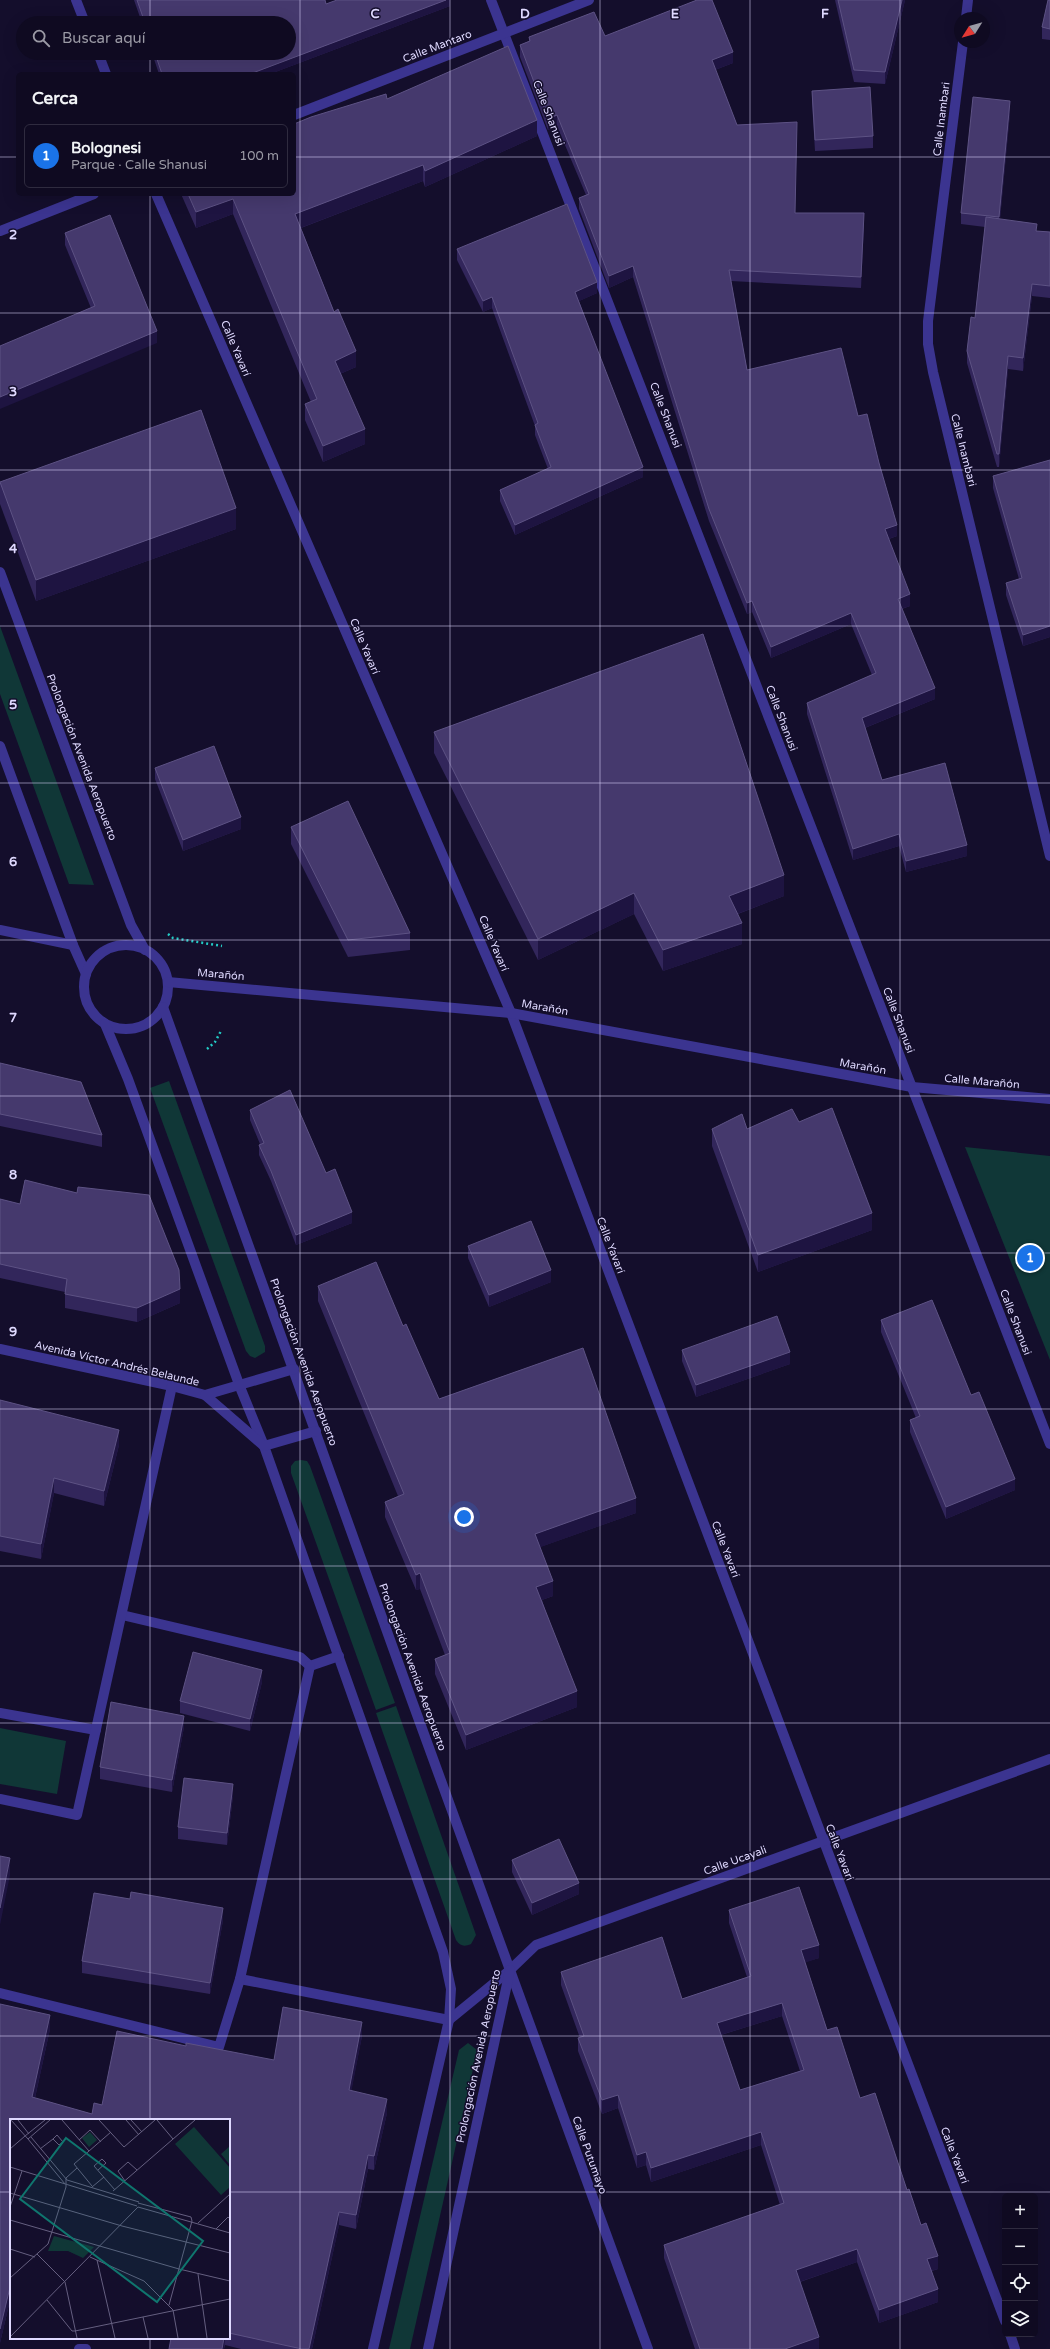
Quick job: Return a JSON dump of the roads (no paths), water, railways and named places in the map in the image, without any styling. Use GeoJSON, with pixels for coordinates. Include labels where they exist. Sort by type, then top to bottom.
{"type":"FeatureCollection","features":[{"type":"Feature","properties":{"kind":"street"},"geometry":{"type":"LineString","coordinates":[[76,0],[82,16]]}},
{"type":"Feature","properties":{"kind":"street","name":"Calle Shanusi"},"geometry":{"type":"LineString","coordinates":[[491,0],[1050,1444]]}},
{"type":"Feature","properties":{"kind":"street","name":"Calle Mantaro"},"geometry":{"type":"LineString","coordinates":[[296,114],[589,0]]}},
{"type":"Feature","properties":{"kind":"street"},"geometry":{"type":"LineString","coordinates":[[967,12],[968,0]]}},
{"type":"Feature","properties":{"kind":"street","name":"Calle Inambari"},"geometry":{"type":"LineString","coordinates":[[962,48],[928,321],[928,344],[947,433],[1050,856]]}},
{"type":"Feature","properties":{"kind":"street"},"geometry":{"type":"LineString","coordinates":[[101,60],[105,72]]}},
{"type":"Feature","properties":{"kind":"street"},"geometry":{"type":"LineString","coordinates":[[0,231],[89,196]]}},
{"type":"Feature","properties":{"kind":"street","name":"Calle Yavarí"},"geometry":{"type":"LineString","coordinates":[[157,196],[511,1013],[1002,2313]]}},
{"type":"Feature","properties":{"kind":"street","name":"Prolongación Avenida Aeropuerto"},"geometry":{"type":"LineString","coordinates":[[0,572],[131,925],[145,950]]}},
{"type":"Feature","properties":{"kind":"street"},"geometry":{"type":"LineString","coordinates":[[0,746],[73,945],[86,974]]}},
{"type":"Feature","properties":{"kind":"street"},"geometry":{"type":"LineString","coordinates":[[0,930],[73,945]]}},
{"type":"Feature","properties":{"kind":"street"},"geometry":{"type":"LineString","coordinates":[[105,1024],[125,1029],[144,1026],[155,1018],[163,1007],[168,995],[168,982],[164,969],[156,958],[145,950],[131,946],[116,946],[103,952],[93,962],[86,974],[84,989],[87,1003],[95,1015],[105,1024],[128,1079],[240,1386],[264,1446],[443,1952],[451,1990],[449,2020],[373,2349]]}},
{"type":"Feature","properties":{"kind":"street","name":"Marañón"},"geometry":{"type":"LineString","coordinates":[[168,982],[511,1013],[912,1087]]}},
{"type":"Feature","properties":{"kind":"street","name":"Prolongación Avenida Aeropuerto"},"geometry":{"type":"LineString","coordinates":[[163,1007],[510,1970],[428,2349]]}},
{"type":"Feature","properties":{"kind":"street","name":"Calle Marañón"},"geometry":{"type":"LineString","coordinates":[[912,1087],[1050,1099]]}},
{"type":"Feature","properties":{"kind":"street","name":"Avenida Víctor Andrés Belaunde"},"geometry":{"type":"LineString","coordinates":[[0,1349],[172,1386],[205,1395],[264,1446]]}},
{"type":"Feature","properties":{"kind":"street","name":"Avenida Víctor Andrés Belaunde"},"geometry":{"type":"LineString","coordinates":[[205,1395],[294,1369]]}},
{"type":"Feature","properties":{"kind":"street"},"geometry":{"type":"LineString","coordinates":[[0,1799],[77,1815],[172,1386]]}},
{"type":"Feature","properties":{"kind":"street"},"geometry":{"type":"LineString","coordinates":[[264,1446],[316,1431]]}},
{"type":"Feature","properties":{"kind":"street"},"geometry":{"type":"LineString","coordinates":[[122,1615],[300,1657],[310,1666]]}},
{"type":"Feature","properties":{"kind":"street"},"geometry":{"type":"LineString","coordinates":[[310,1666],[339,1656]]}},
{"type":"Feature","properties":{"kind":"street"},"geometry":{"type":"LineString","coordinates":[[0,1993],[219,2047],[240,1978],[310,1666]]}},
{"type":"Feature","properties":{"kind":"street"},"geometry":{"type":"LineString","coordinates":[[0,1713],[96,1730]]}},
{"type":"Feature","properties":{"kind":"street","name":"Calle Ucayali"},"geometry":{"type":"LineString","coordinates":[[449,2020],[510,1970],[536,1945],[1050,1758]]}},
{"type":"Feature","properties":{"kind":"street","name":"Calle Putumayo"},"geometry":{"type":"LineString","coordinates":[[510,1970],[648,2349]]}},
{"type":"Feature","properties":{"kind":"street"},"geometry":{"type":"LineString","coordinates":[[240,1978],[449,2020]]}},
{"type":"Feature","properties":{"kind":"street"},"geometry":{"type":"LineString","coordinates":[[1011,2337],[1016,2349]]}},
{"type":"Feature","properties":{"kind":"street"},"geometry":{"type":"LineString","coordinates":[[80,2349],[86,2349]]}},
{"type":"Feature","properties":{"kind":"place","name":"Bolognesi"},"geometry":{"type":"Point","coordinates":[1030,1258]}}]}
